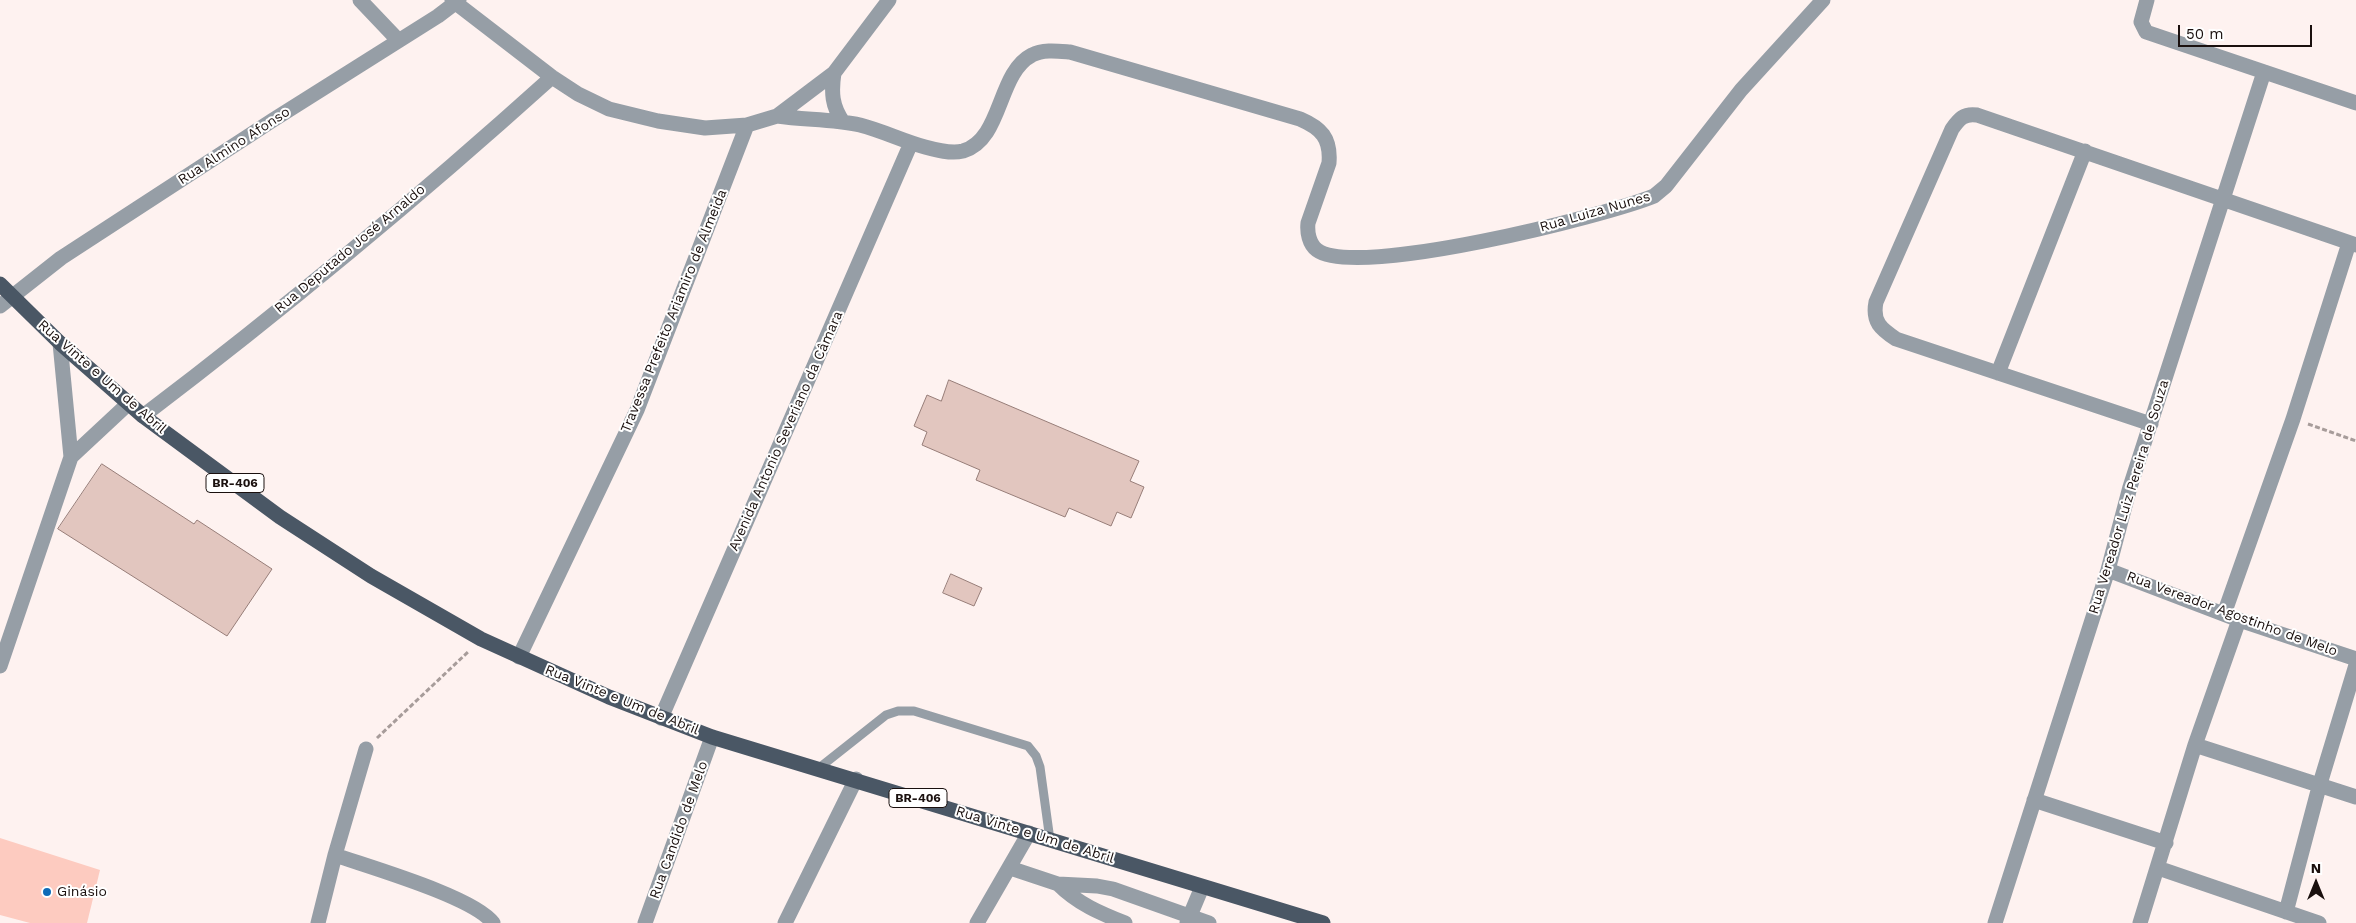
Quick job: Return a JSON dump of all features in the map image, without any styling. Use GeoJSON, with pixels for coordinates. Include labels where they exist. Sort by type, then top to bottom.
{"type":"FeatureCollection","features":[{"type":"Feature","properties":{"kind":"main road","name":"BR-406"},"geometry":{"type":"LineString","coordinates":[[0,284],[6,301]]}},
{"type":"Feature","properties":{"kind":"main road","name":"Rua Vinte e Um de Abril"},"geometry":{"type":"LineString","coordinates":[[6,301],[60,343],[143,416],[289,522],[371,576],[481,639],[519,657],[661,718],[712,737],[856,779],[1323,923]]}},
{"type":"Feature","properties":{"kind":"street"},"geometry":{"type":"LineString","coordinates":[[360,0],[398,40]]}},
{"type":"Feature","properties":{"kind":"street","name":"Rua Luiza Nunes"},"geometry":{"type":"LineString","coordinates":[[912,143],[937,150],[960,152],[972,148],[988,129],[1014,75],[1022,64],[1032,55],[1056,51],[1070,52],[1290,116],[1314,125],[1323,135],[1330,156],[1308,223],[1312,245],[1319,251],[1327,254],[1372,257],[1449,248],[1516,234],[1654,196],[1666,186],[1741,90],[1823,0]]}},
{"type":"Feature","properties":{"kind":"street"},"geometry":{"type":"LineString","coordinates":[[2148,0],[2142,16],[2143,28],[2152,34],[2356,103]]}},
{"type":"Feature","properties":{"kind":"street"},"geometry":{"type":"LineString","coordinates":[[456,1],[552,77],[578,94],[609,109],[658,122],[705,128],[747,125],[777,116],[834,73],[886,1]]}},
{"type":"Feature","properties":{"kind":"street","name":"Rua Almino Afonso"},"geometry":{"type":"LineString","coordinates":[[6,301],[61,258],[456,1]]}},
{"type":"Feature","properties":{"kind":"street","name":"Rua Vereador Luiz Pereira de Souza"},"geometry":{"type":"LineString","coordinates":[[1995,923],[2108,570],[2130,487],[2264,72]]}},
{"type":"Feature","properties":{"kind":"street"},"geometry":{"type":"LineString","coordinates":[[834,73],[832,87],[833,104],[843,122]]}},
{"type":"Feature","properties":{"kind":"street","name":"Rua Deputado José Arnaldo"},"geometry":{"type":"LineString","coordinates":[[143,416],[300,292],[487,135],[552,77]]}},
{"type":"Feature","properties":{"kind":"street"},"geometry":{"type":"LineString","coordinates":[[2151,424],[1896,339],[1878,326],[1874,313],[1876,302],[1952,129],[1960,118],[1966,115],[1977,115],[2085,150],[2352,244],[2224,614]]}},
{"type":"Feature","properties":{"kind":"street"},"geometry":{"type":"LineString","coordinates":[[777,116],[843,122],[884,132],[912,143]]}},
{"type":"Feature","properties":{"kind":"street","name":"Travessa Prefeito Ariamiro de Almeida"},"geometry":{"type":"LineString","coordinates":[[519,657],[637,410],[747,125]]}},
{"type":"Feature","properties":{"kind":"street","name":"Avenida Antonio Severiano da Câmara"},"geometry":{"type":"LineString","coordinates":[[661,718],[912,143]]}},
{"type":"Feature","properties":{"kind":"street"},"geometry":{"type":"LineString","coordinates":[[1998,373],[2085,150]]}},
{"type":"Feature","properties":{"kind":"street"},"geometry":{"type":"LineString","coordinates":[[0,666],[71,457],[60,343]]}},
{"type":"Feature","properties":{"kind":"street"},"geometry":{"type":"LineString","coordinates":[[71,457],[128,403]]}},
{"type":"Feature","properties":{"kind":"street","name":"Rua Vereador Agostinho de Melo"},"geometry":{"type":"LineString","coordinates":[[2108,570],[2239,620],[2356,659]]}},
{"type":"Feature","properties":{"kind":"street"},"geometry":{"type":"LineString","coordinates":[[2140,923],[2196,745],[2239,620]]}},
{"type":"Feature","properties":{"kind":"street"},"geometry":{"type":"LineString","coordinates":[[2286,912],[2319,786],[2356,665]]}},
{"type":"Feature","properties":{"kind":"street","name":"Rua Candido de Melo"},"geometry":{"type":"LineString","coordinates":[[645,923],[712,737]]}},
{"type":"Feature","properties":{"kind":"street"},"geometry":{"type":"LineString","coordinates":[[2196,745],[2356,797]]}},
{"type":"Feature","properties":{"kind":"street"},"geometry":{"type":"LineString","coordinates":[[318,923],[334,855],[366,749]]}},
{"type":"Feature","properties":{"kind":"street"},"geometry":{"type":"LineString","coordinates":[[785,923],[856,779]]}},
{"type":"Feature","properties":{"kind":"street"},"geometry":{"type":"LineString","coordinates":[[2034,800],[2166,843]]}},
{"type":"Feature","properties":{"kind":"street"},"geometry":{"type":"LineString","coordinates":[[977,923],[1030,832]]}},
{"type":"Feature","properties":{"kind":"street"},"geometry":{"type":"LineString","coordinates":[[334,855],[409,881],[472,906],[486,914],[493,923]]}},
{"type":"Feature","properties":{"kind":"street"},"geometry":{"type":"LineString","coordinates":[[1010,868],[1058,884],[1097,886],[1113,889],[1188,919],[1209,923]]}},
{"type":"Feature","properties":{"kind":"street"},"geometry":{"type":"LineString","coordinates":[[2158,868],[2320,923]]}},
{"type":"Feature","properties":{"kind":"street"},"geometry":{"type":"LineString","coordinates":[[1058,884],[1071,897],[1088,907],[1125,923]]}},
{"type":"Feature","properties":{"kind":"street"},"geometry":{"type":"LineString","coordinates":[[1188,919],[1202,886]]}},
{"type":"Feature","properties":{"kind":"lane"},"geometry":{"type":"LineString","coordinates":[[819,768],[886,715],[898,712],[914,712],[1019,743],[1028,746],[1036,756],[1050,840]]}},
{"type":"Feature","properties":{"kind":"path"},"geometry":{"type":"LineString","coordinates":[[2293,419],[2356,441]]}},
{"type":"Feature","properties":{"kind":"path"},"geometry":{"type":"LineString","coordinates":[[366,749],[481,639]]}},
{"type":"Feature","properties":{"kind":"shaded area","name":"Ginásio"},"geometry":{"type":"Polygon","coordinates":[[[0,838],[100,870],[87,923],[30,923],[0,915],[0,838]]]}},
{"type":"Feature","properties":{"kind":"building"},"geometry":{"type":"Polygon","coordinates":[[[949,380],[1139,461],[1130,481],[1144,487],[1131,518],[1117,512],[1111,526],[1069,508],[1065,517],[976,480],[980,470],[922,445],[927,432],[914,426],[927,395],[941,401],[949,380]]]}},
{"type":"Feature","properties":{"kind":"building"},"geometry":{"type":"Polygon","coordinates":[[[102,464],[194,524],[197,520],[272,569],[227,636],[58,529],[102,464]]]}},
{"type":"Feature","properties":{"kind":"building"},"geometry":{"type":"Polygon","coordinates":[[[951,574],[982,588],[974,606],[943,593],[951,574]]]}},
{"type":"Feature","properties":{"kind":"place","name":"Ginásio"},"geometry":{"type":"Point","coordinates":[47,892]}}]}
